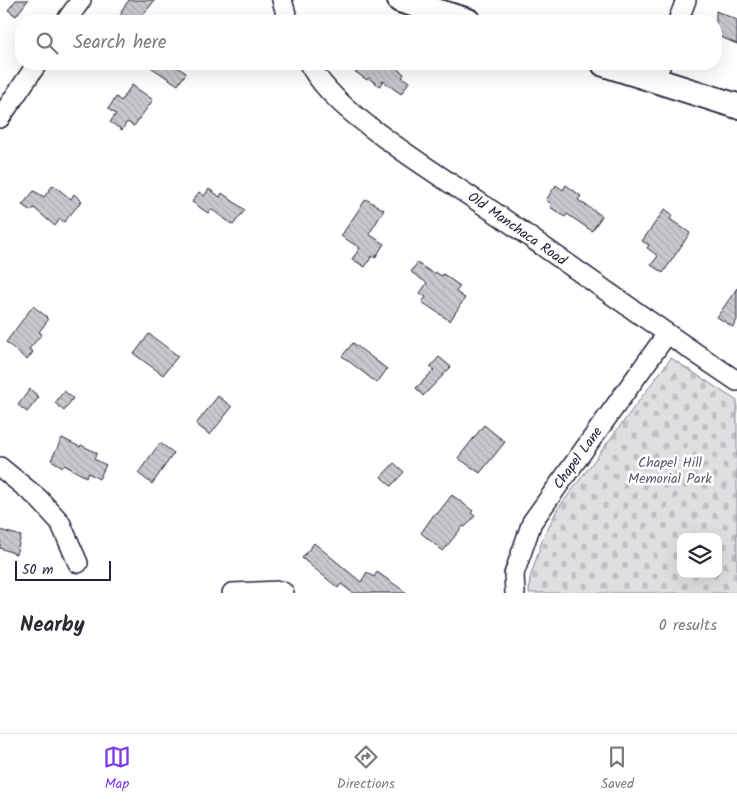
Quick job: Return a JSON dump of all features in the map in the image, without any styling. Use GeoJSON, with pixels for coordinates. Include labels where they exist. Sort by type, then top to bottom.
{"type":"FeatureCollection","features":[{"type":"Feature","properties":{"kind":"main road"},"geometry":{"type":"LineString","coordinates":[[400,0],[449,15]]}},
{"type":"Feature","properties":{"kind":"main road"},"geometry":{"type":"LineString","coordinates":[[644,70],[657,72],[737,106]]}},
{"type":"Feature","properties":{"kind":"street"},"geometry":{"type":"LineString","coordinates":[[70,15],[81,0]]}},
{"type":"Feature","properties":{"kind":"street"},"geometry":{"type":"LineString","coordinates":[[282,0],[286,15]]}},
{"type":"Feature","properties":{"kind":"street"},"geometry":{"type":"LineString","coordinates":[[680,15],[686,0]]}},
{"type":"Feature","properties":{"kind":"street"},"geometry":{"type":"LineString","coordinates":[[0,118],[33,70]]}},
{"type":"Feature","properties":{"kind":"street","name":"Old Manchaca Road"},"geometry":{"type":"LineString","coordinates":[[312,70],[317,78],[350,112],[404,153],[496,214],[737,381]]}},
{"type":"Feature","properties":{"kind":"street","name":"Chapel Lane"},"geometry":{"type":"LineString","coordinates":[[515,593],[514,574],[532,522],[667,334]]}},
{"type":"Feature","properties":{"kind":"street"},"geometry":{"type":"LineString","coordinates":[[0,467],[38,498],[60,522],[78,563]]}},
{"type":"Feature","properties":{"kind":"street"},"geometry":{"type":"LineString","coordinates":[[232,593],[281,591],[284,593]]}},
{"type":"Feature","properties":{"kind":"green space","name":"Chapel Hill Memorial Park"},"geometry":{"type":"Polygon","coordinates":[[[671,358],[737,401],[737,593],[529,593],[530,578],[542,541],[557,510],[671,358]]]}},
{"type":"Feature","properties":{"kind":"building"},"geometry":{"type":"Polygon","coordinates":[[[16,0],[28,0],[17,15],[8,10],[16,0]]]}},
{"type":"Feature","properties":{"kind":"building"},"geometry":{"type":"Polygon","coordinates":[[[129,0],[155,0],[143,15],[120,15],[121,11],[129,0]]]}},
{"type":"Feature","properties":{"kind":"building"},"geometry":{"type":"Polygon","coordinates":[[[716,11],[737,20],[737,44],[722,38],[722,15],[716,15],[716,11]]]}},
{"type":"Feature","properties":{"kind":"building"},"geometry":{"type":"Polygon","coordinates":[[[155,70],[181,70],[186,73],[178,85],[155,70]]]}},
{"type":"Feature","properties":{"kind":"building"},"geometry":{"type":"Polygon","coordinates":[[[353,70],[398,70],[404,74],[402,77],[409,82],[401,94],[383,81],[380,86],[368,78],[367,80],[353,70]]]}},
{"type":"Feature","properties":{"kind":"building"},"geometry":{"type":"Polygon","coordinates":[[[132,85],[153,100],[134,126],[127,122],[122,130],[110,122],[116,114],[108,109],[116,97],[121,101],[132,85]]]}},
{"type":"Feature","properties":{"kind":"building"},"geometry":{"type":"Polygon","coordinates":[[[53,185],[71,199],[74,194],[82,201],[64,222],[60,219],[55,226],[34,208],[31,211],[22,205],[34,191],[44,197],[53,185]]]}},
{"type":"Feature","properties":{"kind":"building"},"geometry":{"type":"Polygon","coordinates":[[[556,185],[563,190],[566,185],[581,196],[578,200],[602,216],[592,231],[567,214],[565,217],[550,207],[552,204],[546,200],[556,185]]]}},
{"type":"Feature","properties":{"kind":"building"},"geometry":{"type":"Polygon","coordinates":[[[209,189],[220,197],[222,193],[245,210],[233,225],[211,209],[208,213],[192,202],[199,192],[204,196],[209,189]]]}},
{"type":"Feature","properties":{"kind":"building"},"geometry":{"type":"Polygon","coordinates":[[[366,199],[384,210],[369,234],[384,244],[375,258],[372,256],[365,267],[352,259],[360,248],[341,236],[366,199]]]}},
{"type":"Feature","properties":{"kind":"building"},"geometry":{"type":"Polygon","coordinates":[[[665,209],[673,215],[670,219],[690,233],[663,273],[651,265],[658,256],[647,248],[649,245],[642,241],[665,209]]]}},
{"type":"Feature","properties":{"kind":"building"},"geometry":{"type":"Polygon","coordinates":[[[417,263],[434,274],[435,272],[442,276],[443,274],[460,286],[456,292],[465,298],[450,321],[422,302],[426,297],[420,293],[427,283],[411,272],[417,263]]]}},
{"type":"Feature","properties":{"kind":"building"},"geometry":{"type":"Polygon","coordinates":[[[737,288],[737,320],[733,327],[717,317],[737,288]]]}},
{"type":"Feature","properties":{"kind":"building"},"geometry":{"type":"Polygon","coordinates":[[[33,306],[47,317],[48,320],[39,332],[42,334],[29,349],[33,352],[27,360],[6,342],[33,306]]]}},
{"type":"Feature","properties":{"kind":"building"},"geometry":{"type":"Polygon","coordinates":[[[149,334],[178,356],[163,375],[134,354],[149,334]]]}},
{"type":"Feature","properties":{"kind":"building"},"geometry":{"type":"Polygon","coordinates":[[[353,343],[387,369],[377,383],[342,356],[353,343]]]}},
{"type":"Feature","properties":{"kind":"building"},"geometry":{"type":"Polygon","coordinates":[[[439,357],[451,367],[423,396],[416,388],[434,370],[430,367],[439,357]]]}},
{"type":"Feature","properties":{"kind":"building"},"geometry":{"type":"Polygon","coordinates":[[[30,389],[39,397],[27,412],[18,405],[30,389]]]}},
{"type":"Feature","properties":{"kind":"building"},"geometry":{"type":"Polygon","coordinates":[[[64,391],[73,398],[64,411],[55,403],[64,391]]]}},
{"type":"Feature","properties":{"kind":"building"},"geometry":{"type":"Polygon","coordinates":[[[218,396],[232,407],[210,435],[196,424],[218,396]]]}},
{"type":"Feature","properties":{"kind":"building"},"geometry":{"type":"Polygon","coordinates":[[[484,425],[505,442],[480,473],[458,458],[484,425]]]}},
{"type":"Feature","properties":{"kind":"building"},"geometry":{"type":"Polygon","coordinates":[[[62,438],[97,453],[94,459],[106,465],[99,479],[88,473],[86,477],[51,460],[62,438]]]}},
{"type":"Feature","properties":{"kind":"building"},"geometry":{"type":"Polygon","coordinates":[[[160,443],[174,453],[152,484],[138,473],[160,443]]]}},
{"type":"Feature","properties":{"kind":"building"},"geometry":{"type":"Polygon","coordinates":[[[394,463],[404,472],[391,486],[381,477],[394,463]]]}},
{"type":"Feature","properties":{"kind":"building"},"geometry":{"type":"Polygon","coordinates":[[[452,495],[473,511],[471,513],[475,516],[465,527],[463,526],[443,551],[421,533],[435,513],[437,514],[452,495]]]}},
{"type":"Feature","properties":{"kind":"building"},"geometry":{"type":"Polygon","coordinates":[[[0,530],[21,536],[16,554],[0,548],[0,530]]]}},
{"type":"Feature","properties":{"kind":"building"},"geometry":{"type":"Polygon","coordinates":[[[314,543],[361,582],[367,572],[374,577],[377,572],[407,593],[353,593],[341,584],[338,588],[302,558],[314,543]]]}}]}
